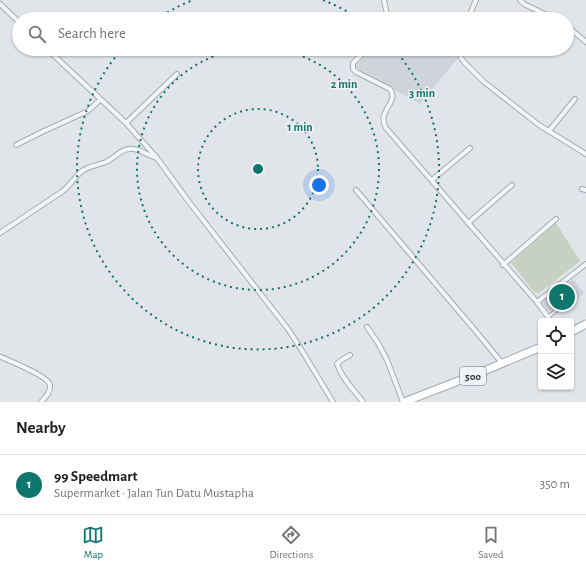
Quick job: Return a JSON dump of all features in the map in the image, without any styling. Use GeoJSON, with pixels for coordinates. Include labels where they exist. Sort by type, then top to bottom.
{"type":"FeatureCollection","features":[{"type":"Feature","properties":{"kind":"main road"},"geometry":{"type":"LineString","coordinates":[[574,330],[585,324]]}},
{"type":"Feature","properties":{"kind":"main road","name":"500"},"geometry":{"type":"LineString","coordinates":[[404,402],[538,348]]}},
{"type":"Feature","properties":{"kind":"street"},"geometry":{"type":"LineString","coordinates":[[384,0],[387,12]]}},
{"type":"Feature","properties":{"kind":"street"},"geometry":{"type":"LineString","coordinates":[[471,12],[476,0]]}},
{"type":"Feature","properties":{"kind":"street"},"geometry":{"type":"LineString","coordinates":[[520,0],[524,4],[541,12]]}},
{"type":"Feature","properties":{"kind":"street"},"geometry":{"type":"LineString","coordinates":[[0,4],[12,15]]}},
{"type":"Feature","properties":{"kind":"street"},"geometry":{"type":"LineString","coordinates":[[574,32],[586,42]]}},
{"type":"Feature","properties":{"kind":"street"},"geometry":{"type":"LineString","coordinates":[[54,56],[126,123],[157,158],[189,202],[288,329],[334,402]]}},
{"type":"Feature","properties":{"kind":"street"},"geometry":{"type":"LineString","coordinates":[[359,56],[352,63],[353,69],[356,72],[390,89],[393,93],[392,101],[384,115],[384,123],[395,139],[432,180],[548,317]]}},
{"type":"Feature","properties":{"kind":"street"},"geometry":{"type":"LineString","coordinates":[[461,56],[465,63],[484,82],[539,125],[586,154]]}},
{"type":"Feature","properties":{"kind":"street"},"geometry":{"type":"LineString","coordinates":[[126,123],[177,74]]}},
{"type":"Feature","properties":{"kind":"street"},"geometry":{"type":"LineString","coordinates":[[549,131],[576,99]]}},
{"type":"Feature","properties":{"kind":"street"},"geometry":{"type":"LineString","coordinates":[[16,145],[88,111],[100,100]]}},
{"type":"Feature","properties":{"kind":"street"},"geometry":{"type":"LineString","coordinates":[[432,180],[470,148]]}},
{"type":"Feature","properties":{"kind":"street"},"geometry":{"type":"LineString","coordinates":[[0,233],[63,191],[85,169],[106,162],[117,154],[128,149],[137,150],[148,156],[157,158]]}},
{"type":"Feature","properties":{"kind":"street"},"geometry":{"type":"LineString","coordinates":[[468,223],[512,184]]}},
{"type":"Feature","properties":{"kind":"street"},"geometry":{"type":"LineString","coordinates":[[356,190],[475,329],[502,363]]}},
{"type":"Feature","properties":{"kind":"street"},"geometry":{"type":"LineString","coordinates":[[503,264],[556,219]]}},
{"type":"Feature","properties":{"kind":"street"},"geometry":{"type":"LineString","coordinates":[[536,302],[586,264]]}},
{"type":"Feature","properties":{"kind":"street"},"geometry":{"type":"LineString","coordinates":[[367,327],[387,360],[404,402]]}},
{"type":"Feature","properties":{"kind":"street"},"geometry":{"type":"LineString","coordinates":[[350,355],[337,364],[347,383],[363,402]]}},
{"type":"Feature","properties":{"kind":"street"},"geometry":{"type":"LineString","coordinates":[[1,357],[36,373],[50,383],[49,391],[41,402]]}},
{"type":"Feature","properties":{"kind":"lane"},"geometry":{"type":"LineString","coordinates":[[548,317],[572,298],[573,293],[564,281]]}},
{"type":"Feature","properties":{"kind":"shaded area"},"geometry":{"type":"Polygon","coordinates":[[[364,56],[457,56],[458,58],[420,104],[355,67],[364,56]]]}},
{"type":"Feature","properties":{"kind":"shaded area"},"geometry":{"type":"Polygon","coordinates":[[[573,279],[584,293],[553,317],[542,302],[573,279]]]}},
{"type":"Feature","properties":{"kind":"green space"},"geometry":{"type":"Polygon","coordinates":[[[556,223],[580,261],[539,293],[535,293],[511,263],[556,223]]]}},
{"type":"Feature","properties":{"kind":"place","name":"99 Speedmart"},"geometry":{"type":"Point","coordinates":[562,297]}}]}
